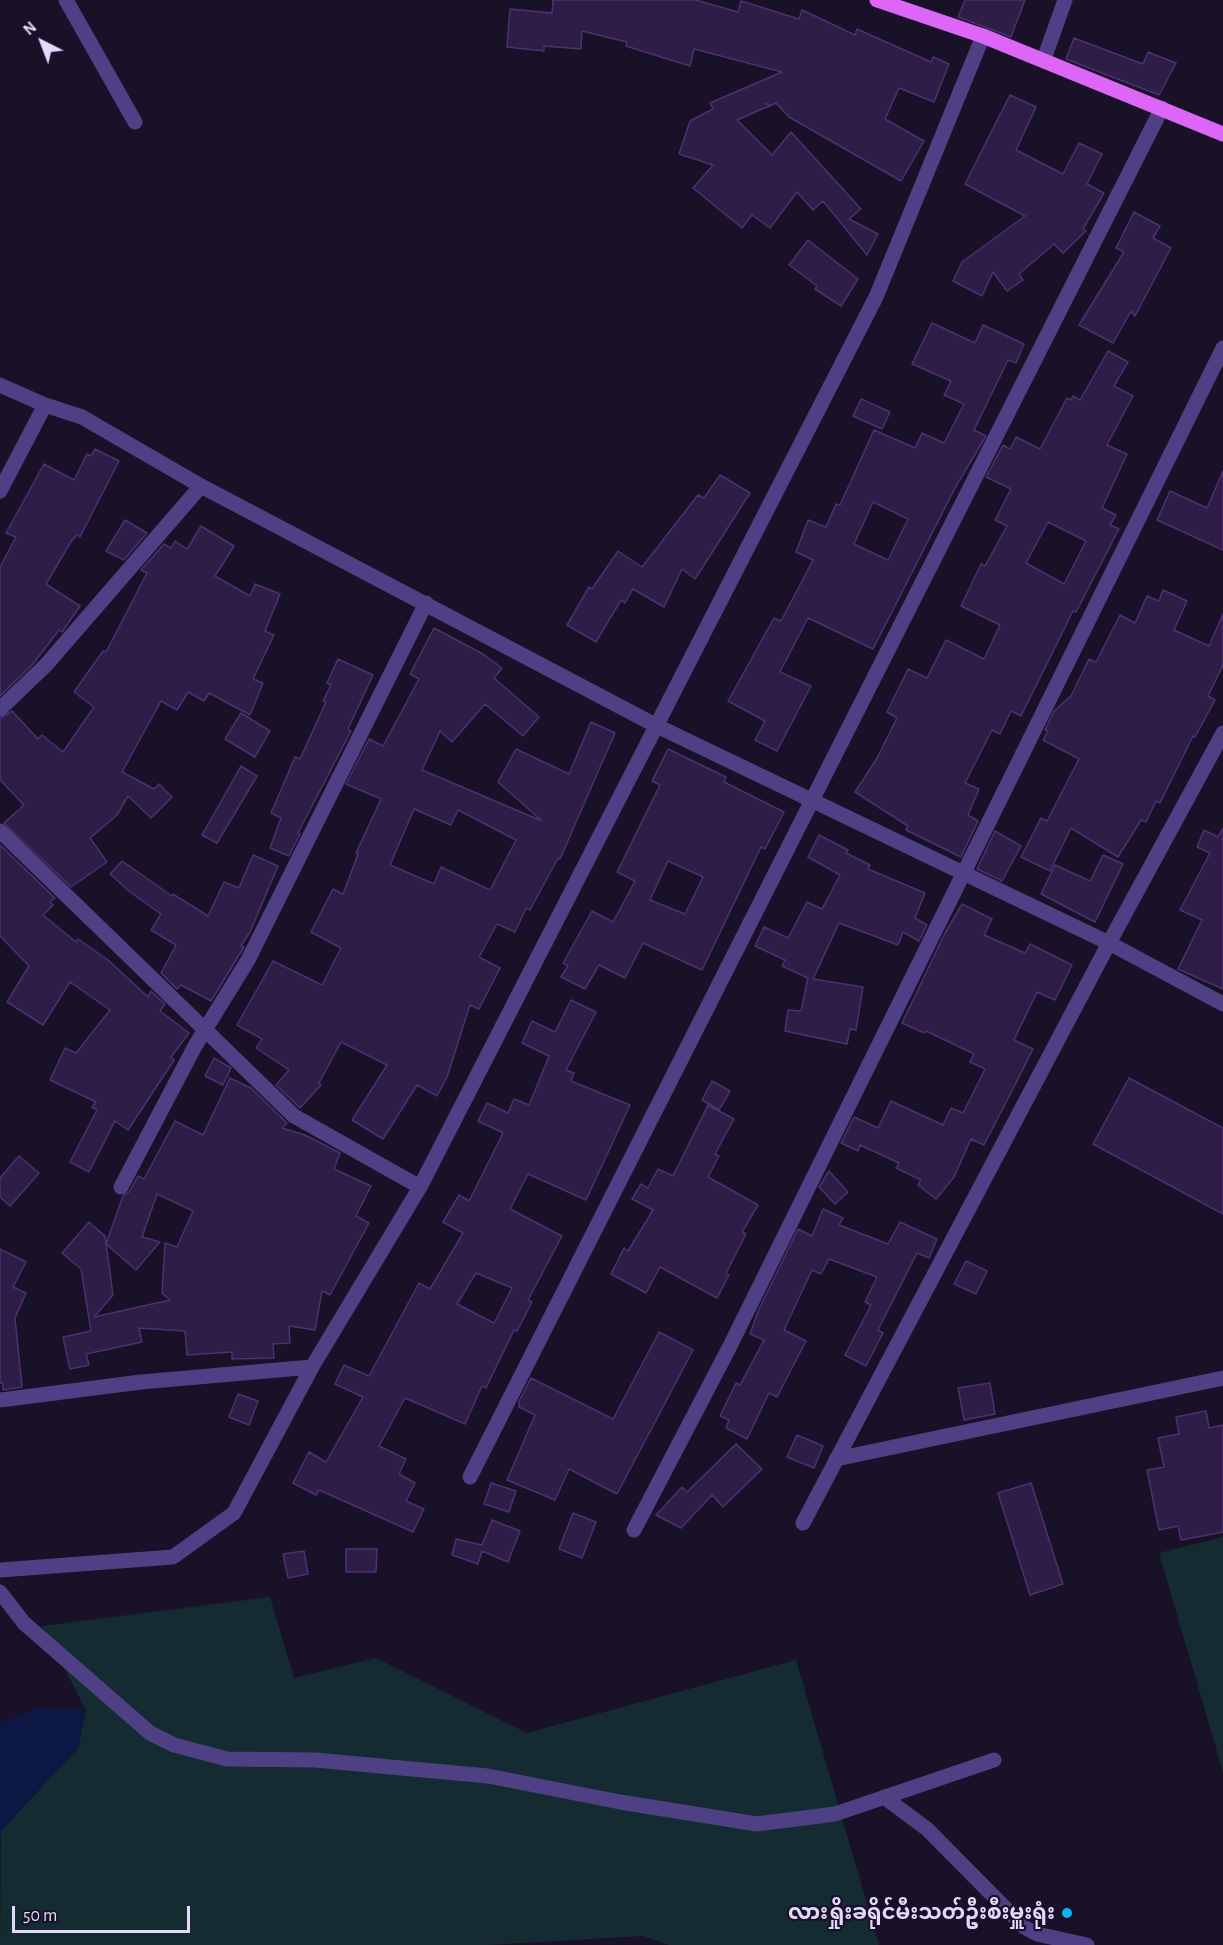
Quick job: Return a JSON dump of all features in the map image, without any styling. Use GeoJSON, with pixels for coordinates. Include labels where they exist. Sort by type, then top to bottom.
{"type":"FeatureCollection","features":[{"type":"Feature","properties":{"kind":"main road"},"geometry":{"type":"LineString","coordinates":[[888,1],[1044,59],[1223,134]]}},
{"type":"Feature","properties":{"kind":"street"},"geometry":{"type":"LineString","coordinates":[[66,0],[135,122]]}},
{"type":"Feature","properties":{"kind":"street"},"geometry":{"type":"LineString","coordinates":[[1044,59],[1065,0]]}},
{"type":"Feature","properties":{"kind":"street"},"geometry":{"type":"LineString","coordinates":[[0,1570],[173,1557],[234,1513],[312,1367],[420,1187],[876,297],[983,36]]}},
{"type":"Feature","properties":{"kind":"street"},"geometry":{"type":"LineString","coordinates":[[470,1477],[810,799],[1162,108]]}},
{"type":"Feature","properties":{"kind":"street"},"geometry":{"type":"LineString","coordinates":[[634,1530],[729,1348],[1223,348]]}},
{"type":"Feature","properties":{"kind":"street"},"geometry":{"type":"LineString","coordinates":[[0,385],[45,405],[82,417],[201,486],[657,726],[1109,943],[1223,1004]]}},
{"type":"Feature","properties":{"kind":"street"},"geometry":{"type":"LineString","coordinates":[[0,491],[45,405]]}},
{"type":"Feature","properties":{"kind":"street"},"geometry":{"type":"LineString","coordinates":[[0,709],[46,665],[201,486]]}},
{"type":"Feature","properties":{"kind":"street"},"geometry":{"type":"LineString","coordinates":[[121,1187],[195,1046],[248,960],[426,603]]}},
{"type":"Feature","properties":{"kind":"street"},"geometry":{"type":"LineString","coordinates":[[803,1523],[1109,943],[1223,733]]}},
{"type":"Feature","properties":{"kind":"street"},"geometry":{"type":"LineString","coordinates":[[0,831],[207,1029],[294,1116],[420,1187]]}},
{"type":"Feature","properties":{"kind":"street"},"geometry":{"type":"LineString","coordinates":[[0,1400],[141,1382],[312,1367]]}},
{"type":"Feature","properties":{"kind":"street"},"geometry":{"type":"LineString","coordinates":[[836,1459],[1223,1378]]}},
{"type":"Feature","properties":{"kind":"street"},"geometry":{"type":"LineString","coordinates":[[0,1592],[24,1623],[150,1733],[174,1745],[226,1759],[315,1760],[488,1776],[620,1802],[757,1824],[835,1814],[994,1760]]}},
{"type":"Feature","properties":{"kind":"street"},"geometry":{"type":"LineString","coordinates":[[884,1797],[927,1829],[1023,1928],[1037,1934],[1088,1945]]}},
{"type":"Feature","properties":{"kind":"green space"},"geometry":{"type":"Polygon","coordinates":[[[1223,1537],[1223,1772],[1159,1553],[1223,1537]]]}},
{"type":"Feature","properties":{"kind":"green space"},"geometry":{"type":"Polygon","coordinates":[[[270,1597],[294,1678],[376,1658],[527,1733],[796,1660],[879,1945],[669,1945],[643,1936],[487,1945],[0,1945],[1,1831],[78,1748],[86,1710],[42,1626],[270,1597]]]}},
{"type":"Feature","properties":{"kind":"shaded area"},"geometry":{"type":"Polygon","coordinates":[[[36,1708],[86,1710],[78,1748],[1,1831],[0,1889],[0,1723],[36,1708]]]}},
{"type":"Feature","properties":{"kind":"building"},"geometry":{"type":"Polygon","coordinates":[[[553,0],[696,0],[738,12],[741,1],[799,19],[802,10],[855,35],[857,29],[931,62],[933,57],[949,64],[934,102],[899,88],[885,119],[924,141],[901,181],[789,117],[776,103],[770,106],[765,103],[769,106],[737,120],[772,155],[791,132],[861,209],[849,219],[878,234],[867,255],[823,201],[813,210],[797,192],[770,228],[752,215],[742,228],[693,188],[713,165],[679,154],[690,121],[713,109],[710,103],[782,72],[694,49],[690,66],[626,46],[627,42],[582,31],[581,49],[544,46],[544,51],[507,47],[510,9],[552,13],[553,0]]]}},
{"type":"Feature","properties":{"kind":"building"},"geometry":{"type":"Polygon","coordinates":[[[965,0],[1025,0],[1011,37],[958,17],[965,0]]]}},
{"type":"Feature","properties":{"kind":"building"},"geometry":{"type":"Polygon","coordinates":[[[1074,38],[1143,64],[1148,52],[1176,63],[1159,95],[1066,59],[1074,38]]]}},
{"type":"Feature","properties":{"kind":"building"},"geometry":{"type":"Polygon","coordinates":[[[1010,95],[1036,107],[1016,150],[1063,174],[1079,143],[1102,154],[1087,184],[1104,193],[1083,229],[1086,231],[1063,253],[1054,244],[1019,274],[1023,280],[1007,291],[993,272],[982,296],[953,281],[962,262],[1025,216],[965,184],[1010,95]]]}},
{"type":"Feature","properties":{"kind":"building"},"geometry":{"type":"Polygon","coordinates":[[[1134,212],[1160,226],[1153,238],[1171,248],[1135,316],[1131,311],[1113,343],[1079,325],[1124,252],[1116,248],[1134,212]]]}},
{"type":"Feature","properties":{"kind":"building"},"geometry":{"type":"Polygon","coordinates":[[[808,240],[858,279],[841,306],[815,289],[817,286],[789,265],[808,240]]]}},
{"type":"Feature","properties":{"kind":"building"},"geometry":{"type":"Polygon","coordinates":[[[932,323],[975,343],[983,325],[1024,344],[1016,363],[1008,360],[974,430],[986,436],[955,488],[873,649],[808,618],[780,672],[811,686],[777,751],[755,740],[765,721],[728,701],[774,618],[781,621],[813,560],[796,552],[808,520],[826,527],[836,504],[840,505],[874,430],[915,448],[922,433],[944,443],[964,404],[944,395],[951,381],[912,364],[932,323]],[[873,502],[854,544],[888,560],[908,519],[873,502]]]}},
{"type":"Feature","properties":{"kind":"building"},"geometry":{"type":"Polygon","coordinates":[[[1108,351],[1128,362],[1114,386],[1133,396],[1107,445],[1127,454],[1102,508],[1116,515],[1110,525],[1119,529],[1076,612],[1073,611],[1021,716],[1011,711],[1000,734],[992,730],[965,783],[979,789],[968,815],[978,821],[961,857],[906,830],[908,826],[855,792],[876,760],[897,718],[887,712],[908,669],[927,678],[946,640],[984,659],[1000,625],[961,606],[981,564],[985,566],[1007,526],[995,520],[1011,489],[986,477],[1003,445],[1010,449],[1016,437],[1040,449],[1067,398],[1071,400],[1073,396],[1080,400],[1108,351]],[[1048,522],[1026,563],[1064,584],[1086,541],[1048,522]]]}},
{"type":"Feature","properties":{"kind":"building"},"geometry":{"type":"Polygon","coordinates":[[[861,399],[890,412],[882,429],[853,416],[861,399]]]}},
{"type":"Feature","properties":{"kind":"building"},"geometry":{"type":"Polygon","coordinates":[[[95,449],[119,461],[80,537],[77,535],[72,540],[46,584],[80,606],[62,632],[59,630],[33,664],[0,696],[0,567],[16,537],[6,533],[44,464],[74,480],[87,454],[91,456],[95,449]]]}},
{"type":"Feature","properties":{"kind":"building"},"geometry":{"type":"Polygon","coordinates":[[[1223,471],[1223,550],[1157,520],[1170,491],[1207,508],[1223,471]]]}},
{"type":"Feature","properties":{"kind":"building"},"geometry":{"type":"Polygon","coordinates":[[[720,475],[750,493],[695,579],[682,569],[664,607],[633,589],[625,603],[621,600],[596,642],[567,625],[589,587],[592,589],[618,551],[642,567],[698,495],[704,498],[720,475]]]}},
{"type":"Feature","properties":{"kind":"building"},"geometry":{"type":"Polygon","coordinates":[[[125,520],[147,533],[124,560],[106,551],[125,520]]]}},
{"type":"Feature","properties":{"kind":"building"},"geometry":{"type":"Polygon","coordinates":[[[201,526],[234,546],[215,576],[250,596],[255,584],[280,594],[265,631],[274,635],[253,679],[263,683],[250,715],[209,693],[204,701],[188,692],[177,710],[161,701],[122,772],[154,789],[159,784],[172,797],[151,818],[128,796],[117,815],[90,838],[107,862],[71,887],[4,823],[24,805],[0,780],[0,718],[12,711],[38,739],[42,735],[63,752],[94,707],[74,692],[103,651],[106,652],[147,573],[141,570],[164,544],[171,548],[175,541],[187,549],[201,526]]]}},
{"type":"Feature","properties":{"kind":"building"},"geometry":{"type":"Polygon","coordinates":[[[1163,590],[1187,601],[1174,630],[1209,646],[1223,614],[1223,665],[1208,696],[1215,700],[1195,737],[1193,736],[1160,803],[1156,801],[1146,822],[1141,820],[1118,857],[1071,828],[1050,871],[1021,857],[1041,818],[1047,821],[1079,759],[1043,740],[1048,731],[1045,730],[1054,711],[1071,696],[1089,659],[1096,662],[1120,615],[1135,623],[1147,596],[1159,601],[1163,590]]]}},
{"type":"Feature","properties":{"kind":"building"},"geometry":{"type":"Polygon","coordinates":[[[434,628],[483,654],[502,668],[494,678],[539,717],[523,736],[485,704],[452,742],[440,731],[422,770],[542,821],[498,782],[516,749],[569,774],[591,722],[615,733],[560,859],[558,858],[530,910],[526,908],[515,932],[497,924],[479,957],[500,968],[479,1009],[470,1005],[447,1077],[437,1096],[417,1085],[383,1139],[352,1120],[387,1065],[341,1042],[319,1083],[321,1085],[300,1108],[276,1085],[289,1070],[256,1048],[262,1039],[237,1025],[273,961],[322,985],[341,948],[311,932],[333,889],[343,894],[358,854],[356,853],[381,799],[346,784],[369,739],[383,746],[419,679],[410,674],[434,628]],[[414,809],[390,865],[434,884],[441,867],[490,890],[516,840],[458,810],[451,825],[414,809]]]}},
{"type":"Feature","properties":{"kind":"building"},"geometry":{"type":"Polygon","coordinates":[[[338,659],[373,675],[348,729],[351,731],[298,833],[300,834],[289,856],[270,848],[281,818],[271,813],[295,757],[300,759],[326,702],[323,701],[331,685],[327,683],[338,659]]]}},
{"type":"Feature","properties":{"kind":"building"},"geometry":{"type":"Polygon","coordinates":[[[241,713],[270,731],[255,757],[225,739],[241,713]]]}},
{"type":"Feature","properties":{"kind":"building"},"geometry":{"type":"Polygon","coordinates":[[[668,749],[726,777],[724,782],[784,812],[765,849],[761,847],[702,970],[643,943],[625,978],[599,965],[585,989],[561,977],[568,966],[563,963],[592,911],[613,922],[635,881],[617,872],[660,785],[652,781],[668,749]],[[668,861],[650,900],[685,914],[703,877],[668,861]]]}},
{"type":"Feature","properties":{"kind":"building"},"geometry":{"type":"Polygon","coordinates":[[[241,766],[257,776],[217,843],[202,835],[241,766]]]}},
{"type":"Feature","properties":{"kind":"building"},"geometry":{"type":"Polygon","coordinates":[[[1223,828],[1223,989],[1178,969],[1202,920],[1180,910],[1210,853],[1197,847],[1204,830],[1218,837],[1223,828]]]}},
{"type":"Feature","properties":{"kind":"building"},"geometry":{"type":"Polygon","coordinates":[[[995,831],[1021,846],[1002,881],[977,869],[995,831]]]}},
{"type":"Feature","properties":{"kind":"building"},"geometry":{"type":"Polygon","coordinates":[[[819,835],[848,850],[846,853],[870,865],[868,869],[925,893],[915,918],[927,925],[919,941],[903,932],[898,945],[839,923],[813,979],[863,987],[856,1030],[850,1029],[847,1044],[785,1031],[788,1010],[801,1011],[808,978],[782,966],[785,960],[755,946],[764,927],[788,938],[807,902],[822,909],[840,875],[808,857],[819,835]]]}},
{"type":"Feature","properties":{"kind":"building"},"geometry":{"type":"Polygon","coordinates":[[[0,845],[55,898],[50,902],[53,905],[43,915],[76,942],[78,939],[108,960],[148,997],[151,991],[165,1004],[160,1011],[189,1033],[171,1057],[174,1060],[128,1130],[115,1121],[89,1172],[70,1162],[97,1110],[92,1107],[96,1102],[50,1080],[65,1048],[76,1053],[110,1010],[70,982],[43,1025],[7,1002],[29,966],[0,936],[0,845]]]}},
{"type":"Feature","properties":{"kind":"building"},"geometry":{"type":"Polygon","coordinates":[[[253,855],[278,866],[250,932],[241,946],[244,947],[211,1001],[181,985],[177,989],[161,973],[176,945],[151,930],[161,914],[130,892],[110,874],[122,861],[172,896],[173,894],[208,916],[224,882],[239,888],[253,855]]]}},
{"type":"Feature","properties":{"kind":"building"},"geometry":{"type":"Polygon","coordinates":[[[1103,855],[1123,864],[1095,922],[1041,894],[1055,865],[1090,881],[1103,855]]]}},
{"type":"Feature","properties":{"kind":"building"},"geometry":{"type":"Polygon","coordinates":[[[962,904],[992,919],[984,935],[1025,953],[1030,944],[1072,965],[1055,1000],[1037,992],[1014,1040],[1033,1049],[984,1145],[971,1139],[954,1177],[936,1199],[918,1185],[921,1180],[896,1168],[899,1163],[860,1145],[858,1151],[841,1143],[854,1117],[878,1128],[891,1101],[943,1125],[951,1108],[963,1113],[985,1069],[970,1062],[974,1054],[926,1031],[924,1033],[902,1023],[945,933],[962,904]]]}},
{"type":"Feature","properties":{"kind":"building"},"geometry":{"type":"Polygon","coordinates":[[[571,1000],[596,1012],[566,1070],[574,1073],[571,1081],[630,1105],[586,1200],[528,1174],[510,1209],[562,1236],[528,1300],[532,1302],[517,1331],[514,1330],[486,1388],[482,1386],[465,1424],[405,1398],[379,1446],[406,1459],[399,1474],[415,1483],[406,1501],[424,1509],[413,1532],[319,1490],[316,1495],[293,1483],[309,1452],[326,1462],[363,1397],[335,1384],[344,1365],[369,1376],[419,1283],[430,1289],[463,1233],[443,1222],[459,1195],[469,1201],[503,1133],[478,1121],[487,1103],[508,1113],[514,1099],[529,1105],[549,1056],[522,1043],[532,1021],[555,1032],[571,1000]],[[476,1273],[457,1304],[494,1323],[512,1288],[476,1273]]]}},
{"type":"Feature","properties":{"kind":"building"},"geometry":{"type":"Polygon","coordinates":[[[214,1058],[231,1068],[223,1085],[205,1076],[214,1058]]]}},
{"type":"Feature","properties":{"kind":"building"},"geometry":{"type":"Polygon","coordinates":[[[230,1078],[251,1088],[287,1123],[282,1128],[305,1135],[340,1153],[334,1169],[371,1186],[356,1216],[369,1223],[330,1295],[322,1291],[315,1330],[289,1326],[290,1343],[273,1344],[274,1358],[232,1359],[232,1352],[187,1355],[185,1331],[139,1328],[142,1342],[86,1354],[89,1365],[70,1369],[63,1337],[91,1331],[81,1269],[62,1253],[89,1222],[105,1236],[106,1244],[123,1196],[129,1192],[138,1176],[144,1179],[175,1121],[203,1135],[230,1078]],[[157,1194],[142,1237],[160,1242],[136,1270],[106,1244],[113,1295],[94,1317],[170,1300],[162,1293],[165,1243],[177,1247],[193,1211],[157,1194]]]}},
{"type":"Feature","properties":{"kind":"building"},"geometry":{"type":"Polygon","coordinates":[[[1129,1078],[1223,1128],[1223,1214],[1093,1144],[1129,1078]]]}},
{"type":"Feature","properties":{"kind":"building"},"geometry":{"type":"Polygon","coordinates":[[[712,1081],[730,1091],[719,1110],[702,1100],[712,1081]]]}},
{"type":"Feature","properties":{"kind":"building"},"geometry":{"type":"Polygon","coordinates":[[[708,1105],[734,1119],[715,1154],[719,1156],[708,1177],[758,1205],[742,1232],[746,1234],[726,1273],[729,1275],[717,1298],[660,1267],[646,1293],[611,1274],[624,1248],[628,1251],[653,1210],[632,1199],[641,1184],[648,1188],[658,1169],[673,1176],[708,1105]]]}},
{"type":"Feature","properties":{"kind":"building"},"geometry":{"type":"Polygon","coordinates":[[[19,1156],[39,1173],[10,1206],[0,1197],[0,1178],[19,1156]]]}},
{"type":"Feature","properties":{"kind":"building"},"geometry":{"type":"Polygon","coordinates":[[[829,1171],[848,1192],[835,1204],[819,1187],[829,1171]]]}},
{"type":"Feature","properties":{"kind":"building"},"geometry":{"type":"Polygon","coordinates":[[[823,1209],[843,1218],[839,1225],[888,1244],[900,1222],[937,1239],[929,1258],[917,1253],[878,1330],[883,1333],[866,1366],[845,1355],[871,1305],[865,1302],[877,1277],[829,1259],[821,1274],[812,1270],[784,1330],[806,1341],[777,1397],[769,1393],[747,1439],[726,1428],[729,1420],[720,1416],[736,1383],[740,1385],[764,1340],[750,1334],[759,1309],[798,1229],[812,1236],[823,1209]]]}},
{"type":"Feature","properties":{"kind":"building"},"geometry":{"type":"Polygon","coordinates":[[[0,1249],[26,1262],[13,1287],[26,1293],[15,1318],[22,1387],[3,1390],[3,1383],[0,1383],[0,1249]]]}},
{"type":"Feature","properties":{"kind":"building"},"geometry":{"type":"Polygon","coordinates":[[[966,1261],[987,1271],[976,1294],[954,1284],[966,1261]]]}},
{"type":"Feature","properties":{"kind":"building"},"geometry":{"type":"Polygon","coordinates":[[[659,1332],[693,1350],[617,1494],[569,1469],[555,1500],[507,1480],[535,1415],[519,1407],[519,1401],[531,1378],[613,1419],[659,1332]]]}},
{"type":"Feature","properties":{"kind":"building"},"geometry":{"type":"Polygon","coordinates":[[[990,1383],[995,1414],[964,1420],[958,1388],[990,1383]]]}},
{"type":"Feature","properties":{"kind":"building"},"geometry":{"type":"Polygon","coordinates":[[[238,1394],[258,1401],[249,1425],[229,1417],[238,1394]]]}},
{"type":"Feature","properties":{"kind":"building"},"geometry":{"type":"Polygon","coordinates":[[[1206,1411],[1209,1428],[1223,1425],[1223,1532],[1181,1540],[1178,1526],[1159,1530],[1147,1470],[1164,1467],[1158,1438],[1179,1434],[1176,1417],[1206,1411]]]}},
{"type":"Feature","properties":{"kind":"building"},"geometry":{"type":"Polygon","coordinates":[[[797,1435],[823,1446],[814,1468],[787,1457],[797,1435]]]}},
{"type":"Feature","properties":{"kind":"building"},"geometry":{"type":"Polygon","coordinates":[[[736,1444],[762,1469],[723,1507],[712,1495],[681,1528],[656,1515],[682,1487],[687,1492],[736,1444]]]}},
{"type":"Feature","properties":{"kind":"building"},"geometry":{"type":"Polygon","coordinates":[[[491,1483],[516,1491],[509,1512],[484,1504],[491,1483]]]}},
{"type":"Feature","properties":{"kind":"building"},"geometry":{"type":"Polygon","coordinates":[[[1031,1483],[1063,1584],[1030,1595],[998,1493],[1031,1483]]]}},
{"type":"Feature","properties":{"kind":"building"},"geometry":{"type":"Polygon","coordinates":[[[573,1513],[596,1522],[582,1558],[559,1549],[573,1513]]]}},
{"type":"Feature","properties":{"kind":"building"},"geometry":{"type":"Polygon","coordinates":[[[492,1520],[520,1531],[508,1562],[482,1551],[478,1564],[452,1555],[456,1539],[482,1545],[492,1520]]]}},
{"type":"Feature","properties":{"kind":"building"},"geometry":{"type":"Polygon","coordinates":[[[346,1549],[377,1549],[376,1572],[346,1572],[346,1549]]]}},
{"type":"Feature","properties":{"kind":"building"},"geometry":{"type":"Polygon","coordinates":[[[304,1551],[308,1574],[288,1578],[283,1554],[304,1551]]]}},
{"type":"Feature","properties":{"kind":"place","name":"လားရှိုးခရိုင်မီးသတ်ဦးစီးမှူးရုံး"},"geometry":{"type":"Point","coordinates":[1067,1913]}}]}
